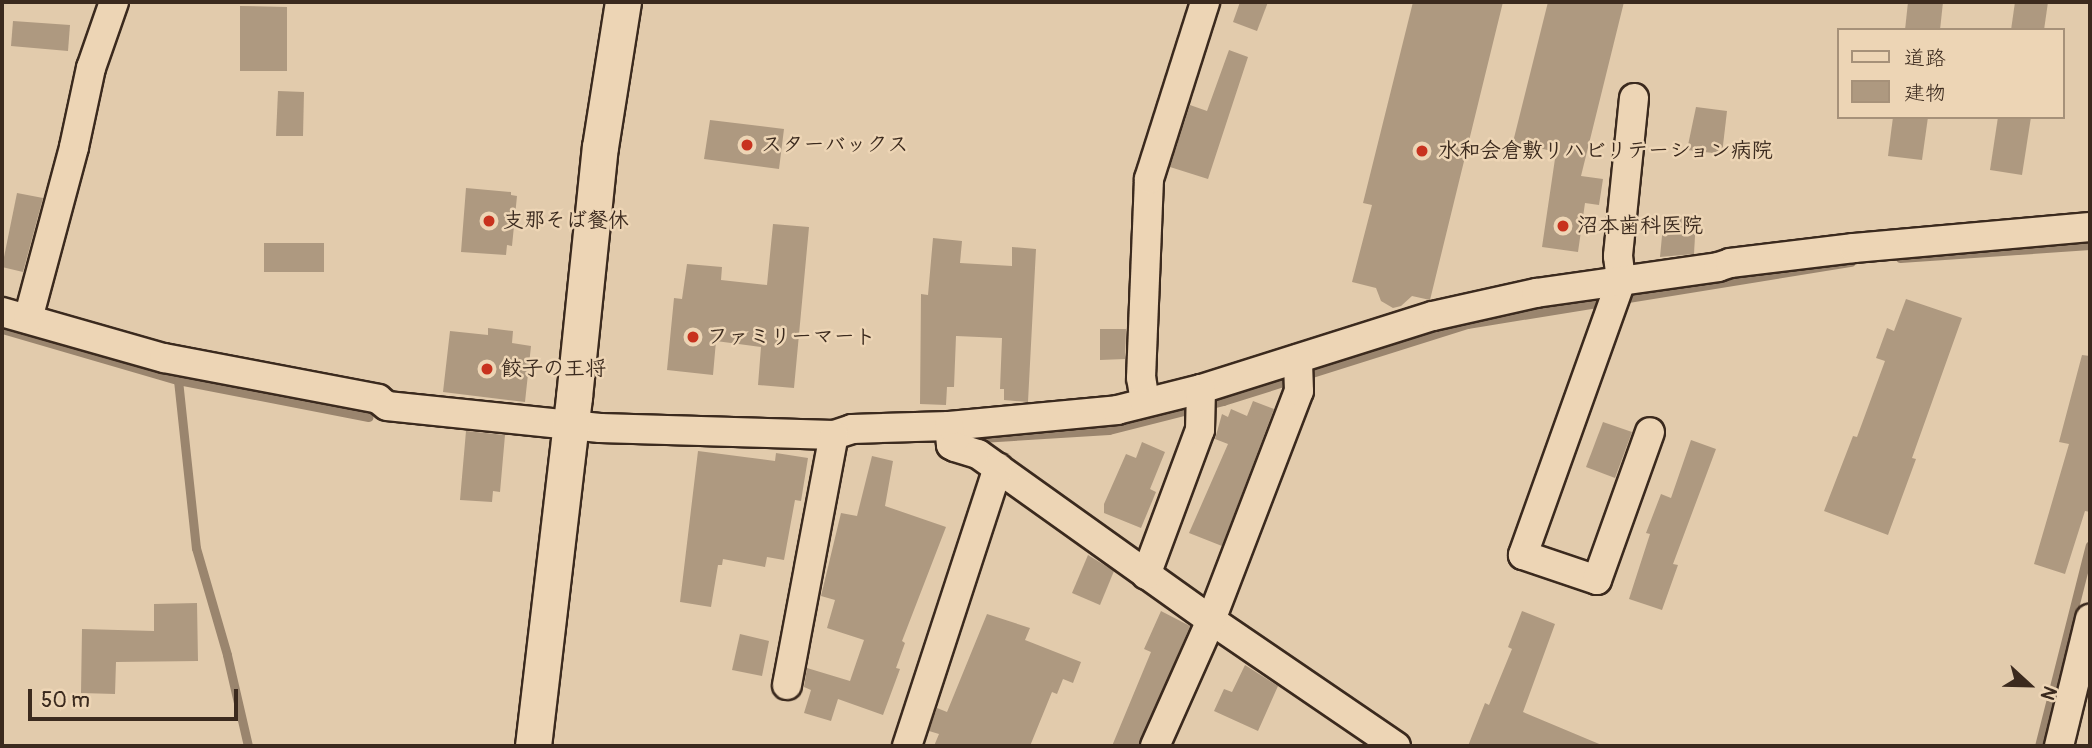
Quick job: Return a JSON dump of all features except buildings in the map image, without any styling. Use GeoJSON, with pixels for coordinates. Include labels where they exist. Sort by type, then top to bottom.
{"type":"FeatureCollection","features":[{"type":"Feature","properties":{"kind":"street"},"geometry":{"type":"LineString","coordinates":[[114,2],[91,68],[74,147],[15,315],[164,358],[378,399],[387,406],[571,425],[835,435],[852,429],[950,434],[1117,410],[1145,402],[1200,401],[1298,372],[1433,316],[1536,293],[1617,290],[1730,262],[1840,249],[2090,227]]}},
{"type":"Feature","properties":{"kind":"street"},"geometry":{"type":"LineString","coordinates":[[533,746],[600,147],[623,2]]}},
{"type":"Feature","properties":{"kind":"street"},"geometry":{"type":"LineString","coordinates":[[1145,402],[1141,378],[1149,179],[1205,2]]}},
{"type":"Feature","properties":{"kind":"street"},"geometry":{"type":"LineString","coordinates":[[1634,98],[1617,290],[1523,555],[1597,580],[1650,432]]}},
{"type":"Feature","properties":{"kind":"street"},"geometry":{"type":"LineString","coordinates":[[1155,746],[1211,620],[1298,372]]}},
{"type":"Feature","properties":{"kind":"street"},"geometry":{"type":"LineString","coordinates":[[1146,575],[1200,430],[1200,401]]}},
{"type":"Feature","properties":{"kind":"street"},"geometry":{"type":"LineString","coordinates":[[950,434],[1146,575],[1395,746]]}},
{"type":"Feature","properties":{"kind":"street"},"geometry":{"type":"LineString","coordinates":[[786,685],[835,435]]}},
{"type":"Feature","properties":{"kind":"street"},"geometry":{"type":"LineString","coordinates":[[906,746],[998,468]]}},
{"type":"Feature","properties":{"kind":"street"},"geometry":{"type":"LineString","coordinates":[[2059,746],[2090,619]]}},
{"type":"Feature","properties":{"kind":"waterway"},"geometry":{"type":"LineString","coordinates":[[1900,258],[2090,245]]}},
{"type":"Feature","properties":{"kind":"waterway"},"geometry":{"type":"LineString","coordinates":[[965,439],[1109,430],[1223,401],[1467,324],[1851,262]]}},
{"type":"Feature","properties":{"kind":"waterway"},"geometry":{"type":"LineString","coordinates":[[2,329],[178,380],[368,417]]}},
{"type":"Feature","properties":{"kind":"waterway"},"geometry":{"type":"LineString","coordinates":[[178,380],[196,548],[227,655],[248,746]]}},
{"type":"Feature","properties":{"kind":"waterway"},"geometry":{"type":"LineString","coordinates":[[2039,746],[2090,545]]}},
{"type":"Feature","properties":{"kind":"place","name":"スターバックス"},"geometry":{"type":"Point","coordinates":[747,145]}},
{"type":"Feature","properties":{"kind":"place","name":"水和会倉敷リハビリテーション病院"},"geometry":{"type":"Point","coordinates":[1422,151]}},
{"type":"Feature","properties":{"kind":"place","name":"支那そば餐休"},"geometry":{"type":"Point","coordinates":[489,221]}},
{"type":"Feature","properties":{"kind":"place","name":"沼本歯科医院"},"geometry":{"type":"Point","coordinates":[1563,226]}},
{"type":"Feature","properties":{"kind":"place","name":"ファミリーマート"},"geometry":{"type":"Point","coordinates":[693,337]}},
{"type":"Feature","properties":{"kind":"place","name":"餃子の王将"},"geometry":{"type":"Point","coordinates":[487,369]}}]}
